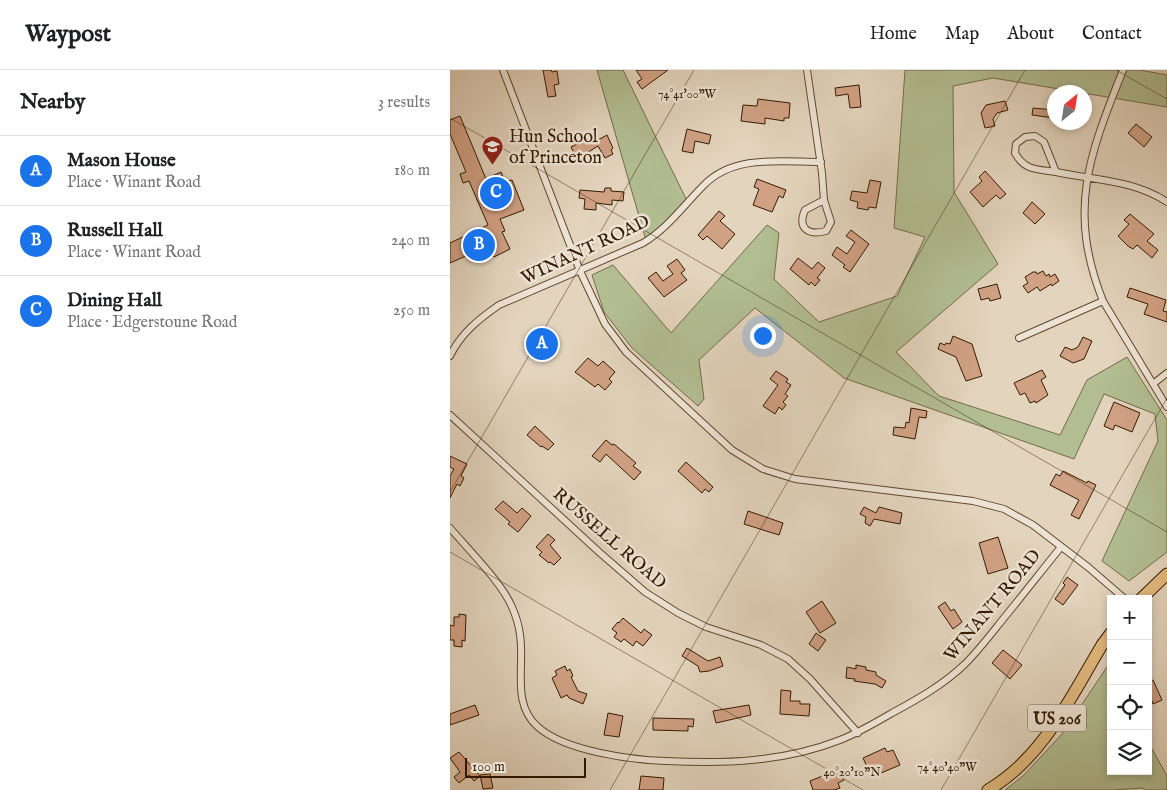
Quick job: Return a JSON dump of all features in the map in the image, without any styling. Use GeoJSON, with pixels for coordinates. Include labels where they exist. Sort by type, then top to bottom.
{"type":"FeatureCollection","features":[{"type":"Feature","properties":{"kind":"highway"},"geometry":{"type":"LineString","coordinates":[[1145,595],[1167,574]]}},
{"type":"Feature","properties":{"kind":"highway","name":"US 206"},"geometry":{"type":"LineString","coordinates":[[988,790],[1012,774],[1038,747],[1107,638]]}},
{"type":"Feature","properties":{"kind":"street"},"geometry":{"type":"LineString","coordinates":[[503,70],[580,271],[605,324],[626,352],[732,450],[763,469],[795,479],[989,504],[1020,517],[1033,525],[1088,567],[1120,595]]}},
{"type":"Feature","properties":{"kind":"street"},"geometry":{"type":"LineString","coordinates":[[807,70],[821,162],[824,200],[830,222],[826,230],[816,234],[803,227],[802,218],[804,210],[824,200]]}},
{"type":"Feature","properties":{"kind":"street"},"geometry":{"type":"LineString","coordinates":[[1123,70],[1099,131],[1087,178],[1084,206],[1087,247],[1103,301],[1167,407]]}},
{"type":"Feature","properties":{"kind":"street"},"geometry":{"type":"LineString","coordinates":[[1056,172],[1044,142],[1035,136],[1025,137],[1016,144],[1015,153],[1020,162],[1029,168],[1129,184],[1167,202]]}},
{"type":"Feature","properties":{"kind":"street","name":"WINANT ROAD"},"geometry":{"type":"LineString","coordinates":[[450,356],[461,338],[481,316],[499,305],[656,236],[708,181],[727,169],[751,162],[821,162]]}},
{"type":"Feature","properties":{"kind":"street"},"geometry":{"type":"LineString","coordinates":[[1019,338],[1103,301]]}},
{"type":"Feature","properties":{"kind":"street"},"geometry":{"type":"LineString","coordinates":[[1153,384],[1167,373]]}},
{"type":"Feature","properties":{"kind":"street","name":"RUSSELL ROAD"},"geometry":{"type":"LineString","coordinates":[[450,415],[598,552],[645,592],[678,613],[706,627],[761,645],[788,659],[810,679],[858,732]]}},
{"type":"Feature","properties":{"kind":"street","name":"WINANT ROAD"},"geometry":{"type":"LineString","coordinates":[[450,528],[508,597],[517,621],[520,636],[521,696],[528,717],[538,727],[548,735],[580,747],[607,754],[650,761],[712,763],[756,761],[792,755],[838,741],[930,693],[965,664],[983,645],[1060,547]]}},
{"type":"Feature","properties":{"kind":"green space"},"geometry":{"type":"Polygon","coordinates":[[[597,70],[623,70],[689,205],[647,244],[597,70]]]}},
{"type":"Feature","properties":{"kind":"green space"},"geometry":{"type":"Polygon","coordinates":[[[905,70],[1140,70],[1167,75],[1167,107],[1092,94],[1092,85],[1047,85],[1047,87],[993,78],[953,86],[954,192],[998,264],[896,352],[939,396],[1060,435],[1087,380],[1127,357],[1167,420],[1167,552],[1129,581],[1102,561],[1158,441],[1155,414],[1104,394],[1074,459],[844,378],[755,308],[699,360],[704,399],[698,406],[632,348],[604,312],[592,275],[613,265],[671,333],[767,225],[779,233],[774,279],[819,322],[897,296],[925,237],[894,228],[905,70]]]}},
{"type":"Feature","properties":{"kind":"green space"},"geometry":{"type":"Polygon","coordinates":[[[1107,667],[1107,775],[1152,775],[1152,749],[1167,776],[1167,790],[1146,790],[1142,788],[1113,790],[1005,790],[1023,776],[1062,734],[1107,667]]]}},
{"type":"Feature","properties":{"kind":"building"},"geometry":{"type":"Polygon","coordinates":[[[543,70],[557,71],[559,84],[554,85],[556,96],[548,97],[543,70]]]}},
{"type":"Feature","properties":{"kind":"building"},"geometry":{"type":"Polygon","coordinates":[[[636,70],[668,70],[642,89],[637,82],[642,79],[636,70]]]}},
{"type":"Feature","properties":{"kind":"building"},"geometry":{"type":"Polygon","coordinates":[[[859,85],[861,107],[850,108],[848,94],[836,96],[835,88],[859,85]]]}},
{"type":"Feature","properties":{"kind":"building"},"geometry":{"type":"Polygon","coordinates":[[[758,99],[790,103],[789,118],[784,118],[784,121],[765,118],[765,124],[741,121],[743,105],[757,106],[758,99]]]}},
{"type":"Feature","properties":{"kind":"building"},"geometry":{"type":"Polygon","coordinates":[[[1005,101],[1008,110],[997,113],[993,119],[995,126],[985,128],[981,113],[986,105],[1005,101]]]}},
{"type":"Feature","properties":{"kind":"building"},"geometry":{"type":"Polygon","coordinates":[[[1033,108],[1047,109],[1047,117],[1032,115],[1033,108]]]}},
{"type":"Feature","properties":{"kind":"building"},"geometry":{"type":"Polygon","coordinates":[[[460,116],[486,179],[501,172],[505,182],[512,180],[524,210],[500,219],[505,231],[502,232],[510,249],[494,257],[489,247],[467,258],[466,256],[450,263],[450,243],[488,225],[469,181],[463,183],[460,174],[466,172],[450,134],[450,120],[460,116]]]}},
{"type":"Feature","properties":{"kind":"building"},"geometry":{"type":"Polygon","coordinates":[[[1136,124],[1152,137],[1144,147],[1128,133],[1136,124]]]}},
{"type":"Feature","properties":{"kind":"building"},"geometry":{"type":"Polygon","coordinates":[[[687,129],[711,135],[709,144],[695,141],[693,153],[682,151],[687,129]]]}},
{"type":"Feature","properties":{"kind":"building"},"geometry":{"type":"Polygon","coordinates":[[[595,135],[598,140],[607,135],[613,148],[611,150],[613,154],[605,158],[598,146],[577,159],[571,147],[595,135]]]}},
{"type":"Feature","properties":{"kind":"building"},"geometry":{"type":"Polygon","coordinates":[[[985,171],[1006,194],[1000,199],[996,195],[983,207],[970,192],[982,181],[979,177],[985,171]]]}},
{"type":"Feature","properties":{"kind":"building"},"geometry":{"type":"Polygon","coordinates":[[[757,179],[786,190],[783,198],[779,196],[772,212],[753,205],[759,189],[754,187],[757,179]]]}},
{"type":"Feature","properties":{"kind":"building"},"geometry":{"type":"Polygon","coordinates":[[[870,180],[881,182],[876,208],[869,207],[868,210],[857,208],[858,202],[850,200],[852,191],[867,193],[870,180]]]}},
{"type":"Feature","properties":{"kind":"building"},"geometry":{"type":"Polygon","coordinates":[[[605,188],[611,188],[611,191],[624,192],[623,201],[612,200],[612,205],[596,203],[596,210],[584,209],[585,199],[579,198],[580,190],[604,192],[605,188]]]}},
{"type":"Feature","properties":{"kind":"building"},"geometry":{"type":"Polygon","coordinates":[[[1032,202],[1045,214],[1035,224],[1023,213],[1032,202]]]}},
{"type":"Feature","properties":{"kind":"building"},"geometry":{"type":"Polygon","coordinates":[[[719,211],[725,216],[720,221],[735,234],[722,249],[707,236],[703,240],[698,235],[719,211]]]}},
{"type":"Feature","properties":{"kind":"building"},"geometry":{"type":"Polygon","coordinates":[[[1130,214],[1154,234],[1147,241],[1158,250],[1152,258],[1137,245],[1133,249],[1128,246],[1118,236],[1129,224],[1124,220],[1130,214]]]}},
{"type":"Feature","properties":{"kind":"building"},"geometry":{"type":"Polygon","coordinates":[[[851,230],[869,244],[850,272],[843,267],[845,265],[832,255],[837,247],[847,254],[855,242],[846,236],[851,230]]]}},
{"type":"Feature","properties":{"kind":"building"},"geometry":{"type":"Polygon","coordinates":[[[798,258],[812,269],[818,262],[825,268],[817,278],[820,280],[815,286],[811,282],[809,285],[790,269],[798,258]]]}},
{"type":"Feature","properties":{"kind":"building"},"geometry":{"type":"Polygon","coordinates":[[[677,259],[685,270],[681,273],[687,280],[664,297],[648,278],[656,272],[663,281],[673,274],[667,266],[677,259]]]}},
{"type":"Feature","properties":{"kind":"building"},"geometry":{"type":"Polygon","coordinates":[[[1043,271],[1046,276],[1049,274],[1050,277],[1055,274],[1059,281],[1040,291],[1037,287],[1028,293],[1023,286],[1028,283],[1025,277],[1033,272],[1037,274],[1043,271]]]}},
{"type":"Feature","properties":{"kind":"building"},"geometry":{"type":"Polygon","coordinates":[[[997,284],[1001,298],[990,301],[989,298],[981,300],[978,289],[997,284]]]}},
{"type":"Feature","properties":{"kind":"building"},"geometry":{"type":"Polygon","coordinates":[[[1130,288],[1166,300],[1163,311],[1167,312],[1167,322],[1144,314],[1148,304],[1127,297],[1130,288]]]}},
{"type":"Feature","properties":{"kind":"building"},"geometry":{"type":"Polygon","coordinates":[[[541,327],[550,338],[546,341],[553,350],[541,359],[539,356],[536,359],[531,353],[537,348],[528,336],[541,327]]]}},
{"type":"Feature","properties":{"kind":"building"},"geometry":{"type":"Polygon","coordinates":[[[953,336],[972,344],[982,376],[966,381],[956,357],[938,349],[940,343],[950,344],[953,336]]]}},
{"type":"Feature","properties":{"kind":"building"},"geometry":{"type":"Polygon","coordinates":[[[1083,337],[1092,341],[1084,359],[1073,363],[1060,356],[1065,347],[1072,350],[1078,347],[1083,337]]]}},
{"type":"Feature","properties":{"kind":"building"},"geometry":{"type":"Polygon","coordinates":[[[588,358],[598,366],[603,361],[615,372],[609,379],[612,382],[605,390],[598,384],[595,387],[575,372],[588,358]]]}},
{"type":"Feature","properties":{"kind":"building"},"geometry":{"type":"Polygon","coordinates":[[[1042,370],[1046,377],[1041,380],[1048,395],[1036,403],[1035,401],[1030,403],[1025,393],[1020,395],[1014,383],[1042,370]]]}},
{"type":"Feature","properties":{"kind":"building"},"geometry":{"type":"Polygon","coordinates":[[[776,371],[788,379],[786,382],[791,385],[785,394],[788,396],[783,402],[786,405],[782,410],[779,407],[775,414],[763,406],[778,385],[770,379],[776,371]]]}},
{"type":"Feature","properties":{"kind":"building"},"geometry":{"type":"Polygon","coordinates":[[[1114,402],[1140,413],[1132,432],[1115,425],[1113,430],[1104,426],[1114,402]]]}},
{"type":"Feature","properties":{"kind":"building"},"geometry":{"type":"Polygon","coordinates":[[[911,408],[927,411],[926,418],[919,417],[915,439],[893,435],[894,427],[905,428],[906,422],[909,423],[911,408]]]}},
{"type":"Feature","properties":{"kind":"building"},"geometry":{"type":"Polygon","coordinates":[[[535,426],[554,444],[548,450],[541,447],[527,435],[535,426]]]}},
{"type":"Feature","properties":{"kind":"building"},"geometry":{"type":"Polygon","coordinates":[[[606,440],[612,445],[614,444],[636,463],[633,466],[641,472],[634,480],[606,454],[600,462],[592,456],[606,440]]]}},
{"type":"Feature","properties":{"kind":"building"},"geometry":{"type":"Polygon","coordinates":[[[450,456],[467,464],[461,476],[464,478],[460,486],[457,484],[450,498],[450,476],[454,469],[450,467],[450,456]]]}},
{"type":"Feature","properties":{"kind":"building"},"geometry":{"type":"Polygon","coordinates":[[[686,462],[713,487],[709,492],[705,489],[702,493],[678,471],[686,462]]]}},
{"type":"Feature","properties":{"kind":"building"},"geometry":{"type":"Polygon","coordinates":[[[1063,471],[1087,483],[1088,481],[1096,485],[1079,519],[1071,515],[1079,500],[1050,485],[1056,474],[1060,476],[1063,471]]]}},
{"type":"Feature","properties":{"kind":"building"},"geometry":{"type":"Polygon","coordinates":[[[503,501],[517,513],[522,508],[531,516],[518,532],[495,509],[503,501]]]}},
{"type":"Feature","properties":{"kind":"building"},"geometry":{"type":"Polygon","coordinates":[[[864,507],[876,513],[879,507],[902,513],[900,524],[874,519],[870,526],[865,523],[866,517],[860,514],[864,507]]]}},
{"type":"Feature","properties":{"kind":"building"},"geometry":{"type":"Polygon","coordinates":[[[748,511],[783,523],[779,535],[744,524],[748,511]]]}},
{"type":"Feature","properties":{"kind":"building"},"geometry":{"type":"Polygon","coordinates":[[[548,534],[555,540],[550,545],[561,558],[554,565],[539,555],[542,552],[536,547],[548,534]]]}},
{"type":"Feature","properties":{"kind":"building"},"geometry":{"type":"Polygon","coordinates":[[[998,537],[1008,568],[988,574],[979,543],[998,537]]]}},
{"type":"Feature","properties":{"kind":"building"},"geometry":{"type":"Polygon","coordinates":[[[1067,577],[1078,585],[1063,605],[1055,599],[1065,585],[1063,583],[1067,577]]]}},
{"type":"Feature","properties":{"kind":"building"},"geometry":{"type":"Polygon","coordinates":[[[822,601],[836,623],[820,633],[806,612],[822,601]]]}},
{"type":"Feature","properties":{"kind":"building"},"geometry":{"type":"Polygon","coordinates":[[[945,602],[951,611],[954,609],[962,622],[953,629],[938,607],[945,602]]]}},
{"type":"Feature","properties":{"kind":"building"},"geometry":{"type":"Polygon","coordinates":[[[459,614],[466,615],[465,641],[462,640],[462,647],[454,646],[454,640],[450,640],[450,625],[454,626],[454,617],[459,617],[459,614]]]}},
{"type":"Feature","properties":{"kind":"building"},"geometry":{"type":"Polygon","coordinates":[[[623,618],[641,633],[644,629],[652,635],[643,646],[636,641],[633,646],[624,639],[621,642],[614,637],[617,633],[612,629],[623,618]]]}},
{"type":"Feature","properties":{"kind":"building"},"geometry":{"type":"Polygon","coordinates":[[[816,633],[826,640],[818,651],[809,644],[816,633]]]}},
{"type":"Feature","properties":{"kind":"building"},"geometry":{"type":"Polygon","coordinates":[[[687,648],[708,661],[720,657],[723,666],[700,672],[698,666],[682,656],[687,648]]]}},
{"type":"Feature","properties":{"kind":"building"},"geometry":{"type":"Polygon","coordinates":[[[1003,650],[1022,665],[1010,679],[992,663],[1003,650]]]}},
{"type":"Feature","properties":{"kind":"building"},"geometry":{"type":"Polygon","coordinates":[[[856,665],[876,672],[876,675],[886,681],[882,688],[875,684],[846,678],[847,667],[856,669],[856,665]]]}},
{"type":"Feature","properties":{"kind":"building"},"geometry":{"type":"Polygon","coordinates":[[[565,666],[567,671],[570,669],[573,676],[571,677],[578,691],[587,694],[583,704],[569,698],[567,695],[561,698],[552,678],[557,675],[555,671],[565,666]]]}},
{"type":"Feature","properties":{"kind":"building"},"geometry":{"type":"Polygon","coordinates":[[[1152,680],[1162,700],[1153,704],[1152,701],[1152,680]]]}},
{"type":"Feature","properties":{"kind":"building"},"geometry":{"type":"Polygon","coordinates":[[[781,690],[791,691],[790,701],[810,704],[809,716],[780,714],[781,690]]]}},
{"type":"Feature","properties":{"kind":"building"},"geometry":{"type":"Polygon","coordinates":[[[475,705],[479,715],[450,725],[450,714],[475,705]]]}},
{"type":"Feature","properties":{"kind":"building"},"geometry":{"type":"Polygon","coordinates":[[[749,705],[751,715],[716,723],[713,711],[749,705]]]}},
{"type":"Feature","properties":{"kind":"building"},"geometry":{"type":"Polygon","coordinates":[[[608,713],[623,716],[619,737],[604,735],[608,713]]]}},
{"type":"Feature","properties":{"kind":"building"},"geometry":{"type":"Polygon","coordinates":[[[653,718],[694,719],[693,727],[688,726],[688,731],[653,730],[653,718]]]}},
{"type":"Feature","properties":{"kind":"building"},"geometry":{"type":"Polygon","coordinates":[[[885,748],[887,752],[893,750],[900,765],[881,773],[878,767],[869,771],[863,758],[885,748]]]}},
{"type":"Feature","properties":{"kind":"building"},"geometry":{"type":"Polygon","coordinates":[[[459,752],[480,776],[474,781],[469,775],[459,783],[454,777],[460,772],[450,758],[459,752]]]}},
{"type":"Feature","properties":{"kind":"building"},"geometry":{"type":"Polygon","coordinates":[[[840,769],[844,780],[838,783],[840,788],[834,790],[813,790],[810,781],[840,769]]]}},
{"type":"Feature","properties":{"kind":"building"},"geometry":{"type":"Polygon","coordinates":[[[490,774],[493,788],[483,789],[480,775],[490,774]]]}},
{"type":"Feature","properties":{"kind":"building"},"geometry":{"type":"Polygon","coordinates":[[[641,776],[664,778],[663,790],[639,790],[641,776]]]}},
{"type":"Feature","properties":{"kind":"place","name":"Hun School of Princeton"},"geometry":{"type":"Point","coordinates":[493,165]}},
{"type":"Feature","properties":{"kind":"place","name":"Dining Hall"},"geometry":{"type":"Point","coordinates":[496,193]}},
{"type":"Feature","properties":{"kind":"place","name":"Russell Hall"},"geometry":{"type":"Point","coordinates":[479,245]}},
{"type":"Feature","properties":{"kind":"place","name":"Mason House"},"geometry":{"type":"Point","coordinates":[542,344]}}]}
